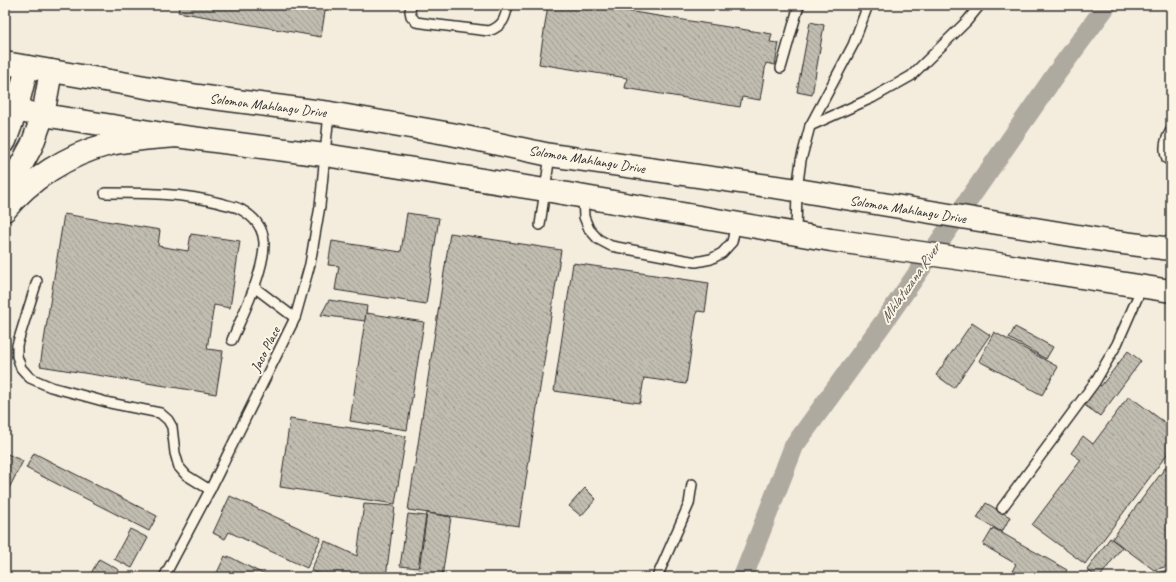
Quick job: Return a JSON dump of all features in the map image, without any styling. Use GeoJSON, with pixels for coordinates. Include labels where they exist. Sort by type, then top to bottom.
{"type":"FeatureCollection","features":[{"type":"Feature","properties":{"kind":"main road","name":"Solomon Mahlangu Drive"},"geometry":{"type":"LineString","coordinates":[[5,63],[198,96],[330,113],[450,134],[550,155],[797,190],[1108,241],[1171,249]]}},
{"type":"Feature","properties":{"kind":"main road"},"geometry":{"type":"LineString","coordinates":[[5,141],[10,110],[27,67]]}},
{"type":"Feature","properties":{"kind":"main road"},"geometry":{"type":"LineString","coordinates":[[5,195],[32,145],[43,115],[51,71]]}},
{"type":"Feature","properties":{"kind":"main road"},"geometry":{"type":"LineString","coordinates":[[10,110],[176,136],[325,155],[545,190],[822,238],[1171,291]]}},
{"type":"Feature","properties":{"kind":"main road"},"geometry":{"type":"LineString","coordinates":[[5,210],[28,186],[56,166],[82,154],[106,145],[140,139],[176,136]]}},
{"type":"Feature","properties":{"kind":"lane"},"geometry":{"type":"LineString","coordinates":[[411,5],[411,16],[416,22],[489,31],[496,29],[503,23],[508,5]]}},
{"type":"Feature","properties":{"kind":"lane"},"geometry":{"type":"LineString","coordinates":[[795,5],[805,5]]}},
{"type":"Feature","properties":{"kind":"lane"},"geometry":{"type":"LineString","coordinates":[[781,68],[799,5]]}},
{"type":"Feature","properties":{"kind":"lane"},"geometry":{"type":"LineString","coordinates":[[796,233],[797,190],[801,160],[810,126],[853,44],[868,5]]}},
{"type":"Feature","properties":{"kind":"lane"},"geometry":{"type":"LineString","coordinates":[[810,126],[872,98],[912,76],[980,5]]}},
{"type":"Feature","properties":{"kind":"lane","name":"Jaco Place"},"geometry":{"type":"LineString","coordinates":[[164,577],[210,490],[296,318],[310,264],[320,206],[330,113]]}},
{"type":"Feature","properties":{"kind":"lane"},"geometry":{"type":"LineString","coordinates":[[1171,130],[1165,140],[1164,151],[1166,160],[1171,161]]}},
{"type":"Feature","properties":{"kind":"lane"},"geometry":{"type":"LineString","coordinates":[[540,226],[550,155]]}},
{"type":"Feature","properties":{"kind":"lane"},"geometry":{"type":"LineString","coordinates":[[104,193],[142,192],[204,199],[239,208],[253,218],[260,227],[264,242],[261,261],[254,287],[232,340]]}},
{"type":"Feature","properties":{"kind":"lane"},"geometry":{"type":"LineString","coordinates":[[583,197],[584,217],[589,229],[598,239],[611,246],[696,262],[722,253],[732,242],[736,223]]}},
{"type":"Feature","properties":{"kind":"lane"},"geometry":{"type":"LineString","coordinates":[[37,280],[17,346],[17,356],[21,368],[30,378],[51,387],[110,403],[160,414],[168,420],[172,427],[175,453],[180,467],[186,475],[210,490]]}},
{"type":"Feature","properties":{"kind":"lane"},"geometry":{"type":"LineString","coordinates":[[254,287],[296,318]]}},
{"type":"Feature","properties":{"kind":"lane"},"geometry":{"type":"LineString","coordinates":[[1002,508],[1094,382],[1117,344],[1142,287]]}},
{"type":"Feature","properties":{"kind":"lane"},"geometry":{"type":"LineString","coordinates":[[657,577],[689,504],[692,484]]}},
{"type":"Feature","properties":{"kind":"building"},"geometry":{"type":"Polygon","coordinates":[[[180,5],[326,5],[321,37],[178,12],[180,5]]]}},
{"type":"Feature","properties":{"kind":"building"},"geometry":{"type":"Polygon","coordinates":[[[548,5],[589,5],[772,34],[770,42],[779,43],[775,65],[766,63],[760,100],[742,97],[740,107],[625,88],[627,78],[539,64],[548,5]]]}},
{"type":"Feature","properties":{"kind":"building"},"geometry":{"type":"Polygon","coordinates":[[[810,22],[824,25],[812,95],[797,92],[810,22]]]}},
{"type":"Feature","properties":{"kind":"building"},"geometry":{"type":"Polygon","coordinates":[[[407,213],[439,218],[426,304],[335,290],[339,266],[328,265],[332,241],[401,252],[407,213]]]}},
{"type":"Feature","properties":{"kind":"building"},"geometry":{"type":"Polygon","coordinates":[[[64,214],[160,230],[158,246],[188,251],[191,234],[240,241],[230,308],[214,305],[207,349],[223,351],[216,394],[40,366],[64,214]]]}},
{"type":"Feature","properties":{"kind":"building"},"geometry":{"type":"Polygon","coordinates":[[[450,233],[561,250],[519,526],[408,510],[450,233]]]}},
{"type":"Feature","properties":{"kind":"building"},"geometry":{"type":"Polygon","coordinates":[[[573,263],[709,283],[705,312],[697,311],[686,384],[644,378],[640,403],[554,391],[573,263]]]}},
{"type":"Feature","properties":{"kind":"building"},"geometry":{"type":"Polygon","coordinates":[[[329,300],[367,306],[365,321],[321,315],[329,300]]]}},
{"type":"Feature","properties":{"kind":"building"},"geometry":{"type":"Polygon","coordinates":[[[366,313],[424,322],[407,430],[350,421],[366,313]]]}},
{"type":"Feature","properties":{"kind":"building"},"geometry":{"type":"Polygon","coordinates":[[[972,323],[990,335],[954,388],[936,375],[972,323]]]}},
{"type":"Feature","properties":{"kind":"building"},"geometry":{"type":"Polygon","coordinates":[[[1015,327],[1053,347],[1046,359],[1009,338],[1015,327]]]}},
{"type":"Feature","properties":{"kind":"building"},"geometry":{"type":"Polygon","coordinates":[[[994,332],[1058,367],[1042,395],[979,361],[994,332]]]}},
{"type":"Feature","properties":{"kind":"building"},"geometry":{"type":"Polygon","coordinates":[[[1128,351],[1141,361],[1100,416],[1083,404],[1098,384],[1101,386],[1128,351]]]}},
{"type":"Feature","properties":{"kind":"building"},"geometry":{"type":"Polygon","coordinates":[[[1129,396],[1171,427],[1171,449],[1085,564],[1032,525],[1081,460],[1071,453],[1083,436],[1093,444],[1129,396]]]}},
{"type":"Feature","properties":{"kind":"building"},"geometry":{"type":"Polygon","coordinates":[[[290,419],[406,436],[395,504],[280,487],[290,419]]]}},
{"type":"Feature","properties":{"kind":"building"},"geometry":{"type":"Polygon","coordinates":[[[5,453],[23,461],[5,496],[5,453]]]}},
{"type":"Feature","properties":{"kind":"building"},"geometry":{"type":"Polygon","coordinates":[[[34,453],[157,516],[149,531],[26,468],[34,453]]]}},
{"type":"Feature","properties":{"kind":"building"},"geometry":{"type":"Polygon","coordinates":[[[1171,460],[1171,562],[1168,566],[1154,570],[1112,539],[1171,460]]]}},
{"type":"Feature","properties":{"kind":"building"},"geometry":{"type":"Polygon","coordinates":[[[585,488],[596,499],[581,516],[569,506],[585,488]]]}},
{"type":"Feature","properties":{"kind":"building"},"geometry":{"type":"Polygon","coordinates":[[[230,496],[321,538],[307,568],[229,532],[225,539],[213,533],[230,496]]]}},
{"type":"Feature","properties":{"kind":"building"},"geometry":{"type":"Polygon","coordinates":[[[986,503],[1010,517],[1002,532],[977,518],[986,503]]]}},
{"type":"Feature","properties":{"kind":"building"},"geometry":{"type":"Polygon","coordinates":[[[364,504],[395,506],[386,577],[326,577],[311,570],[325,541],[357,556],[364,504]]]}},
{"type":"Feature","properties":{"kind":"building"},"geometry":{"type":"Polygon","coordinates":[[[427,513],[451,517],[442,577],[418,577],[427,513]]]}},
{"type":"Feature","properties":{"kind":"building"},"geometry":{"type":"Polygon","coordinates":[[[408,514],[426,516],[418,568],[400,566],[408,514]]]}},
{"type":"Feature","properties":{"kind":"building"},"geometry":{"type":"Polygon","coordinates":[[[993,528],[1067,570],[1063,577],[1009,577],[1016,564],[983,545],[993,528]]]}},
{"type":"Feature","properties":{"kind":"building"},"geometry":{"type":"Polygon","coordinates":[[[130,529],[148,538],[132,568],[114,559],[130,529]]]}},
{"type":"Feature","properties":{"kind":"building"},"geometry":{"type":"Polygon","coordinates":[[[1110,538],[1122,547],[1100,577],[1097,577],[1087,570],[1110,538]]]}},
{"type":"Feature","properties":{"kind":"building"},"geometry":{"type":"Polygon","coordinates":[[[225,556],[228,558],[228,556],[269,577],[215,577],[225,556]]]}},
{"type":"Feature","properties":{"kind":"building"},"geometry":{"type":"Polygon","coordinates":[[[99,559],[119,570],[116,577],[89,577],[99,559]]]}},
{"type":"Feature","properties":{"kind":"building"},"geometry":{"type":"Polygon","coordinates":[[[1171,569],[1171,577],[1143,577],[1171,569]]]}},
{"type":"Feature","properties":{"kind":"waterway","name":"Mhlatuzana River"},"geometry":{"type":"LineString","coordinates":[[743,577],[794,446],[883,323],[1056,74],[1107,5]]}}]}
